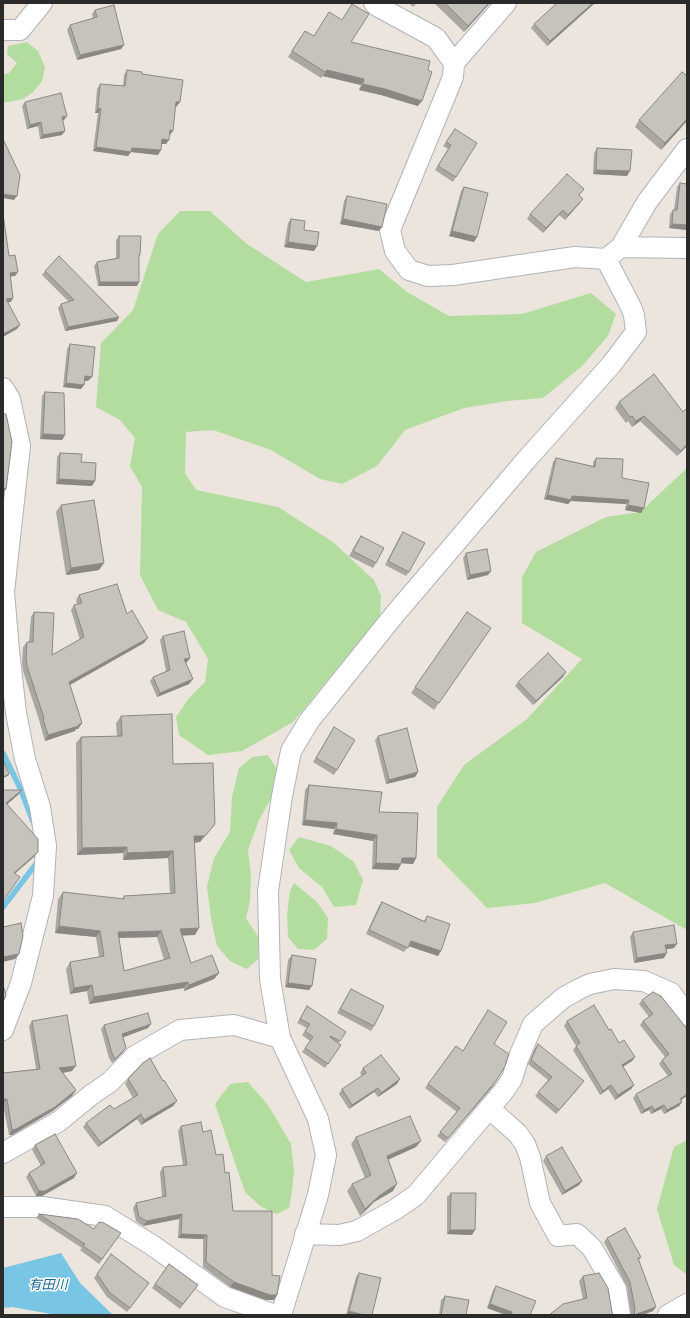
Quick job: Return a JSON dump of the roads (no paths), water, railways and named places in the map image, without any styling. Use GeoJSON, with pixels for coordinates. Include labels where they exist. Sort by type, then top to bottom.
{"type":"FeatureCollection","features":[{"type":"Feature","properties":{"kind":"street"},"geometry":{"type":"LineString","coordinates":[[3,30],[20,30],[42,3]]}},
{"type":"Feature","properties":{"kind":"street"},"geometry":{"type":"LineString","coordinates":[[374,3],[436,38],[454,63]]}},
{"type":"Feature","properties":{"kind":"street"},"geometry":{"type":"LineString","coordinates":[[506,3],[454,63],[453,77],[390,230],[395,251],[409,270],[428,276],[453,275],[613,253],[687,248]]}},
{"type":"Feature","properties":{"kind":"street"},"geometry":{"type":"LineString","coordinates":[[613,253],[647,202],[687,149]]}},
{"type":"Feature","properties":{"kind":"street"},"geometry":{"type":"LineString","coordinates":[[3,1207],[42,1207],[105,1216],[152,1245],[225,1297],[270,1314],[306,1234],[318,1195],[326,1155],[318,1119],[280,1038],[270,979],[268,891],[282,796],[291,750],[309,721],[395,614],[527,459],[610,366],[636,332],[634,316],[613,253]]}},
{"type":"Feature","properties":{"kind":"street"},"geometry":{"type":"LineString","coordinates":[[3,388],[10,399],[20,446],[4,592],[9,650],[16,713],[24,752],[40,807],[46,846],[43,896],[22,983],[3,1030]]}},
{"type":"Feature","properties":{"kind":"street"},"geometry":{"type":"LineString","coordinates":[[306,1234],[339,1235],[358,1231],[396,1209],[416,1195],[490,1109],[512,1079],[518,1059],[533,1024],[563,998],[590,984],[614,979],[644,981],[671,993],[687,1015]]}},
{"type":"Feature","properties":{"kind":"street"},"geometry":{"type":"LineString","coordinates":[[3,1154],[58,1122],[91,1095],[110,1082],[135,1056],[180,1030],[234,1025],[280,1038]]}},
{"type":"Feature","properties":{"kind":"street"},"geometry":{"type":"LineString","coordinates":[[490,1109],[518,1134],[525,1144],[530,1157],[540,1203],[558,1236],[577,1234],[592,1248],[616,1289],[620,1315]]}},
{"type":"Feature","properties":{"kind":"street"},"geometry":{"type":"LineString","coordinates":[[668,1315],[687,1304]]}},
{"type":"Feature","properties":{"kind":"water","name":"有田川"},"geometry":{"type":"Polygon","coordinates":[[[61,1253],[80,1283],[113,1315],[57,1315],[12,1307],[3,1308],[3,1268],[61,1253]]]}},
{"type":"Feature","properties":{"kind":"waterway"},"geometry":{"type":"LineString","coordinates":[[3,753],[20,788],[34,824]]}},
{"type":"Feature","properties":{"kind":"waterway"},"geometry":{"type":"LineString","coordinates":[[3,907],[39,860]]}}]}
